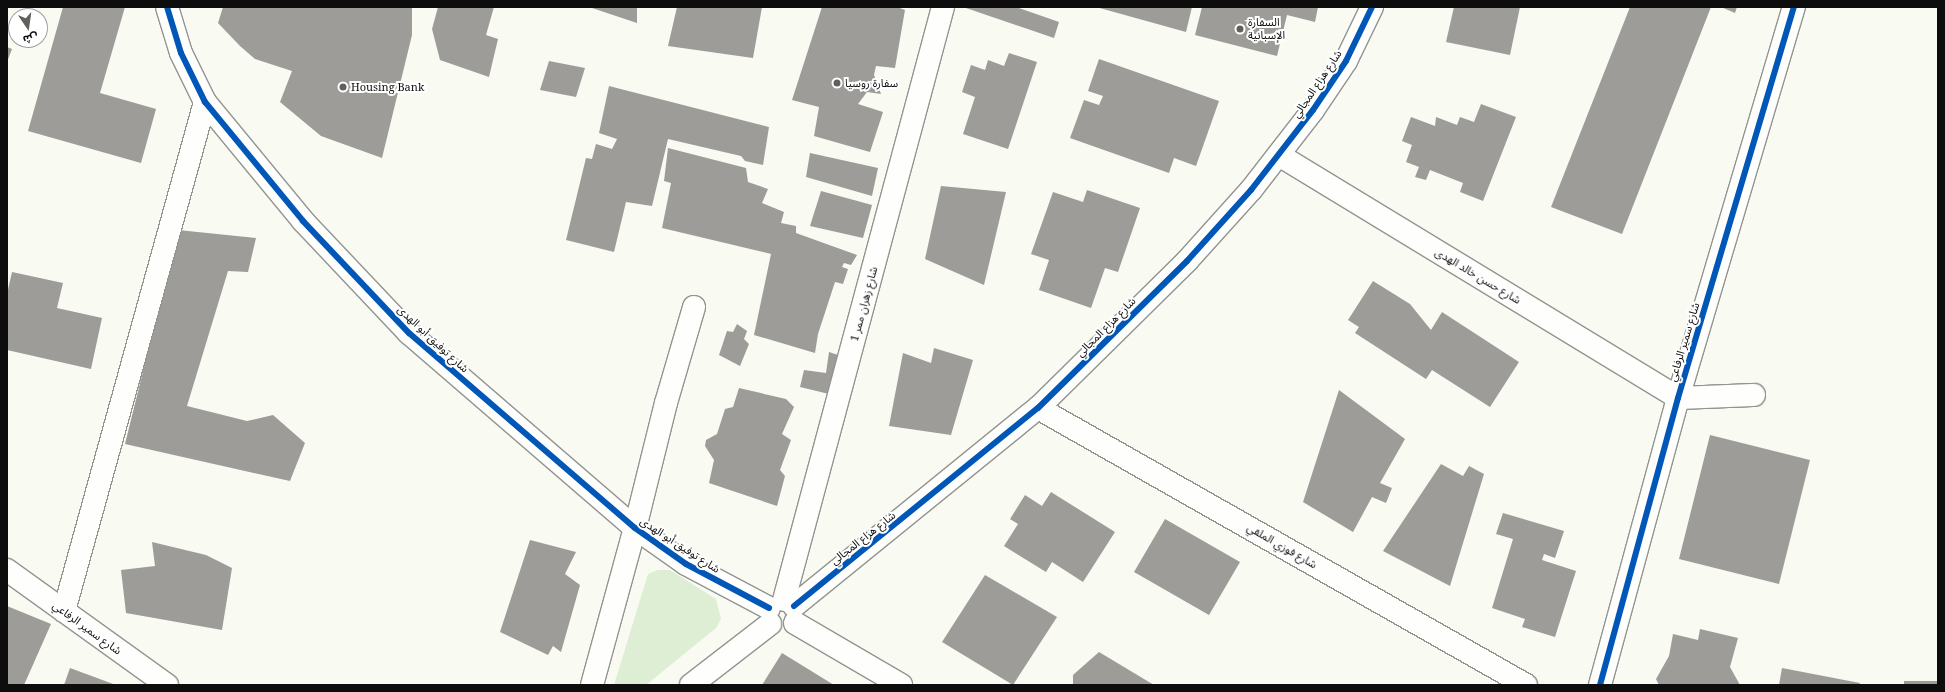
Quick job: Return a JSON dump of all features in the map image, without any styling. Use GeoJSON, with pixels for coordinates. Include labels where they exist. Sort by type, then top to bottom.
{"type":"FeatureCollection","features":[{"type":"Feature","properties":{"kind":"street","name":"شارع توفيق أبو الهدى"},"geometry":{"type":"LineString","coordinates":[[167,7],[181,53],[205,102],[303,221],[409,332],[635,528],[693,568],[782,612],[901,685]]}},
{"type":"Feature","properties":{"kind":"street","name":"شارع زهران ممر 1"},"geometry":{"type":"LineString","coordinates":[[782,612],[943,7]]}},
{"type":"Feature","properties":{"kind":"street","name":"شارع هزاع المجالي"},"geometry":{"type":"LineString","coordinates":[[691,685],[1038,408],[1187,261],[1279,155],[1346,61],[1372,7]]}},
{"type":"Feature","properties":{"kind":"street","name":"شارع سمير الرفاعي"},"geometry":{"type":"LineString","coordinates":[[1600,685],[1678,398],[1794,7]]}},
{"type":"Feature","properties":{"kind":"street"},"geometry":{"type":"LineString","coordinates":[[64,611],[205,102]]}},
{"type":"Feature","properties":{"kind":"street","name":"شارع حسن خالد الهدى"},"geometry":{"type":"LineString","coordinates":[[1279,155],[1678,398]]}},
{"type":"Feature","properties":{"kind":"street","name":"شارع توفيق أبو الهدى"},"geometry":{"type":"LineString","coordinates":[[592,685],[635,528],[666,403],[694,307]]}},
{"type":"Feature","properties":{"kind":"street"},"geometry":{"type":"LineString","coordinates":[[1678,398],[1754,395]]}},
{"type":"Feature","properties":{"kind":"street","name":"شارع فوزي الملقي"},"geometry":{"type":"LineString","coordinates":[[1038,408],[1526,685]]}},
{"type":"Feature","properties":{"kind":"street","name":"شارع سمير الرفاعي"},"geometry":{"type":"LineString","coordinates":[[7,570],[167,685]]}},
{"type":"Feature","properties":{"kind":"green space"},"geometry":{"type":"Polygon","coordinates":[[[658,570],[670,570],[716,599],[721,619],[716,628],[646,685],[614,685],[648,574],[658,570]]]}},
{"type":"Feature","properties":{"kind":"building"},"geometry":{"type":"Polygon","coordinates":[[[63,7],[125,7],[100,93],[156,109],[141,163],[28,131],[63,7]]]}},
{"type":"Feature","properties":{"kind":"building","name":"Housing Bank"},"geometry":{"type":"Polygon","coordinates":[[[223,7],[412,7],[412,35],[382,158],[321,136],[280,102],[292,71],[255,59],[240,46],[218,23],[223,7]]]}},
{"type":"Feature","properties":{"kind":"building"},"geometry":{"type":"Polygon","coordinates":[[[438,7],[494,7],[486,35],[498,39],[489,77],[440,60],[432,29],[438,7]]]}},
{"type":"Feature","properties":{"kind":"building"},"geometry":{"type":"Polygon","coordinates":[[[589,7],[637,7],[637,23],[589,7]]]}},
{"type":"Feature","properties":{"kind":"building"},"geometry":{"type":"Polygon","coordinates":[[[677,7],[762,7],[753,58],[668,46],[677,7]]]}},
{"type":"Feature","properties":{"kind":"building","name":"سفارة روسيا"},"geometry":{"type":"Polygon","coordinates":[[[822,7],[897,7],[905,10],[895,68],[876,66],[874,75],[881,94],[867,92],[858,104],[883,112],[870,152],[814,136],[819,107],[792,100],[822,7]]]}},
{"type":"Feature","properties":{"kind":"building"},"geometry":{"type":"Polygon","coordinates":[[[963,7],[1016,7],[1059,22],[1054,38],[963,7]]]}},
{"type":"Feature","properties":{"kind":"building"},"geometry":{"type":"Polygon","coordinates":[[[1096,7],[1192,7],[1186,32],[1096,7]]]}},
{"type":"Feature","properties":{"kind":"building","name":"السفارة الإسبانية"},"geometry":{"type":"Polygon","coordinates":[[[1202,7],[1318,7],[1315,22],[1287,15],[1277,56],[1195,35],[1202,7]]]}},
{"type":"Feature","properties":{"kind":"building"},"geometry":{"type":"Polygon","coordinates":[[[1454,7],[1520,7],[1510,55],[1446,42],[1454,7]]]}},
{"type":"Feature","properties":{"kind":"building"},"geometry":{"type":"Polygon","coordinates":[[[1630,7],[1711,7],[1622,234],[1551,207],[1630,7]]]}},
{"type":"Feature","properties":{"kind":"building"},"geometry":{"type":"Polygon","coordinates":[[[1721,7],[1737,7],[1735,13],[1721,7]]]}},
{"type":"Feature","properties":{"kind":"building"},"geometry":{"type":"Polygon","coordinates":[[[7,47],[12,49],[7,62],[7,47]]]}},
{"type":"Feature","properties":{"kind":"building"},"geometry":{"type":"Polygon","coordinates":[[[1009,53],[1037,62],[1008,149],[963,134],[975,97],[962,92],[971,65],[985,70],[988,60],[1004,66],[1009,53]]]}},
{"type":"Feature","properties":{"kind":"building"},"geometry":{"type":"Polygon","coordinates":[[[1099,59],[1219,101],[1196,166],[1174,158],[1169,173],[1070,138],[1084,100],[1099,105],[1103,96],[1088,91],[1099,59]]]}},
{"type":"Feature","properties":{"kind":"building"},"geometry":{"type":"Polygon","coordinates":[[[549,61],[585,68],[576,97],[540,90],[549,61]]]}},
{"type":"Feature","properties":{"kind":"building"},"geometry":{"type":"Polygon","coordinates":[[[609,86],[769,127],[763,165],[745,161],[741,156],[668,139],[652,206],[626,202],[614,252],[566,240],[586,158],[592,159],[596,144],[612,149],[617,139],[599,133],[609,86]]]}},
{"type":"Feature","properties":{"kind":"building"},"geometry":{"type":"Polygon","coordinates":[[[1481,104],[1516,117],[1483,201],[1460,192],[1463,183],[1430,170],[1426,180],[1415,177],[1419,167],[1406,162],[1412,145],[1402,141],[1411,117],[1435,126],[1436,117],[1457,125],[1460,117],[1474,122],[1481,104]]]}},
{"type":"Feature","properties":{"kind":"building"},"geometry":{"type":"Polygon","coordinates":[[[668,148],[746,168],[748,182],[768,189],[762,203],[784,212],[781,223],[796,226],[796,233],[857,255],[851,265],[844,263],[842,267],[848,269],[843,284],[835,282],[818,334],[815,353],[754,335],[771,254],[662,228],[671,183],[664,181],[668,148]]]}},
{"type":"Feature","properties":{"kind":"building"},"geometry":{"type":"Polygon","coordinates":[[[810,153],[878,168],[872,196],[806,177],[810,153]]]}},
{"type":"Feature","properties":{"kind":"building"},"geometry":{"type":"Polygon","coordinates":[[[941,186],[1006,192],[984,285],[925,259],[941,186]]]}},
{"type":"Feature","properties":{"kind":"building"},"geometry":{"type":"Polygon","coordinates":[[[1087,190],[1140,208],[1118,272],[1105,268],[1091,308],[1039,290],[1049,260],[1031,254],[1053,192],[1083,202],[1087,190]]]}},
{"type":"Feature","properties":{"kind":"building"},"geometry":{"type":"Polygon","coordinates":[[[821,191],[872,205],[863,238],[810,226],[821,191]]]}},
{"type":"Feature","properties":{"kind":"building"},"geometry":{"type":"Polygon","coordinates":[[[178,230],[256,238],[248,272],[228,271],[187,406],[247,421],[273,415],[305,443],[290,481],[125,444],[178,230]]]}},
{"type":"Feature","properties":{"kind":"building"},"geometry":{"type":"Polygon","coordinates":[[[12,272],[63,283],[57,308],[102,318],[91,369],[7,350],[7,294],[12,272]]]}},
{"type":"Feature","properties":{"kind":"building"},"geometry":{"type":"Polygon","coordinates":[[[1373,281],[1410,304],[1431,330],[1442,312],[1519,362],[1490,407],[1432,370],[1426,379],[1355,333],[1359,327],[1348,320],[1373,281]]]}},
{"type":"Feature","properties":{"kind":"building"},"geometry":{"type":"Polygon","coordinates":[[[737,324],[747,331],[744,339],[749,344],[740,366],[719,355],[727,331],[733,332],[737,324]]]}},
{"type":"Feature","properties":{"kind":"building"},"geometry":{"type":"Polygon","coordinates":[[[934,348],[973,360],[951,435],[889,426],[903,353],[931,363],[934,348]]]}},
{"type":"Feature","properties":{"kind":"building"},"geometry":{"type":"Polygon","coordinates":[[[829,352],[841,356],[829,394],[800,387],[804,370],[826,373],[829,352]]]}},
{"type":"Feature","properties":{"kind":"building"},"geometry":{"type":"Polygon","coordinates":[[[739,388],[786,399],[794,407],[782,434],[791,440],[780,470],[785,476],[777,506],[709,483],[714,460],[705,446],[706,440],[717,434],[725,409],[733,407],[739,388]]]}},
{"type":"Feature","properties":{"kind":"building"},"geometry":{"type":"Polygon","coordinates":[[[1339,390],[1405,439],[1380,483],[1392,488],[1386,503],[1372,497],[1353,532],[1303,502],[1339,390]]]}},
{"type":"Feature","properties":{"kind":"building"},"geometry":{"type":"Polygon","coordinates":[[[1710,435],[1810,460],[1779,584],[1679,559],[1710,435]]]}},
{"type":"Feature","properties":{"kind":"building"},"geometry":{"type":"Polygon","coordinates":[[[1441,464],[1463,476],[1469,466],[1484,474],[1450,586],[1383,551],[1441,464]]]}},
{"type":"Feature","properties":{"kind":"building"},"geometry":{"type":"Polygon","coordinates":[[[1051,492],[1115,532],[1083,582],[1052,562],[1046,572],[1004,546],[1018,524],[1010,519],[1025,495],[1042,506],[1051,492]]]}},
{"type":"Feature","properties":{"kind":"building"},"geometry":{"type":"Polygon","coordinates":[[[1503,513],[1564,531],[1555,558],[1544,554],[1542,560],[1576,571],[1555,637],[1522,627],[1525,619],[1492,608],[1513,539],[1496,534],[1503,513]]]}},
{"type":"Feature","properties":{"kind":"building"},"geometry":{"type":"Polygon","coordinates":[[[1165,519],[1240,562],[1209,615],[1134,572],[1165,519]]]}},
{"type":"Feature","properties":{"kind":"building"},"geometry":{"type":"Polygon","coordinates":[[[530,540],[576,552],[565,574],[580,585],[561,652],[553,646],[548,655],[500,632],[530,540]]]}},
{"type":"Feature","properties":{"kind":"building"},"geometry":{"type":"Polygon","coordinates":[[[152,542],[206,555],[232,568],[222,630],[126,613],[121,570],[155,566],[152,542]]]}},
{"type":"Feature","properties":{"kind":"building"},"geometry":{"type":"Polygon","coordinates":[[[985,575],[1057,617],[1013,685],[942,642],[985,575]]]}},
{"type":"Feature","properties":{"kind":"building"},"geometry":{"type":"Polygon","coordinates":[[[7,606],[51,624],[24,685],[7,685],[7,606]]]}},
{"type":"Feature","properties":{"kind":"building"},"geometry":{"type":"Polygon","coordinates":[[[1700,629],[1738,638],[1730,667],[1740,685],[1659,685],[1656,679],[1669,656],[1673,634],[1698,640],[1700,629]]]}},
{"type":"Feature","properties":{"kind":"building"},"geometry":{"type":"Polygon","coordinates":[[[1099,652],[1154,685],[1073,685],[1073,675],[1099,652]]]}},
{"type":"Feature","properties":{"kind":"building"},"geometry":{"type":"Polygon","coordinates":[[[782,653],[834,685],[762,685],[782,653]]]}},
{"type":"Feature","properties":{"kind":"building"},"geometry":{"type":"Polygon","coordinates":[[[70,668],[116,685],[64,685],[70,668]]]}},
{"type":"Feature","properties":{"kind":"building"},"geometry":{"type":"Polygon","coordinates":[[[1782,668],[1860,683],[1859,685],[1779,685],[1782,668]]]}},
{"type":"Feature","properties":{"kind":"building"},"geometry":{"type":"Polygon","coordinates":[[[1904,681],[1938,681],[1938,685],[1904,685],[1904,681]]]}},
{"type":"Feature","properties":{"kind":"cycle path"},"geometry":{"type":"LineString","coordinates":[[167,7],[181,53],[205,102],[303,221],[409,333],[635,528],[686,564],[769,608]]}},
{"type":"Feature","properties":{"kind":"cycle path"},"geometry":{"type":"LineString","coordinates":[[794,606],[1038,408],[1187,261],[1251,190],[1313,110],[1346,61],[1372,7]]}},
{"type":"Feature","properties":{"kind":"cycle path"},"geometry":{"type":"LineString","coordinates":[[1600,685],[1678,398],[1794,7]]}},
{"type":"Feature","properties":{"kind":"place","name":"السفارة الإسبانية"},"geometry":{"type":"Point","coordinates":[1240,29]}},
{"type":"Feature","properties":{"kind":"place","name":"سفارة روسيا"},"geometry":{"type":"Point","coordinates":[837,83]}},
{"type":"Feature","properties":{"kind":"place","name":"Housing Bank"},"geometry":{"type":"Point","coordinates":[343,87]}}]}
